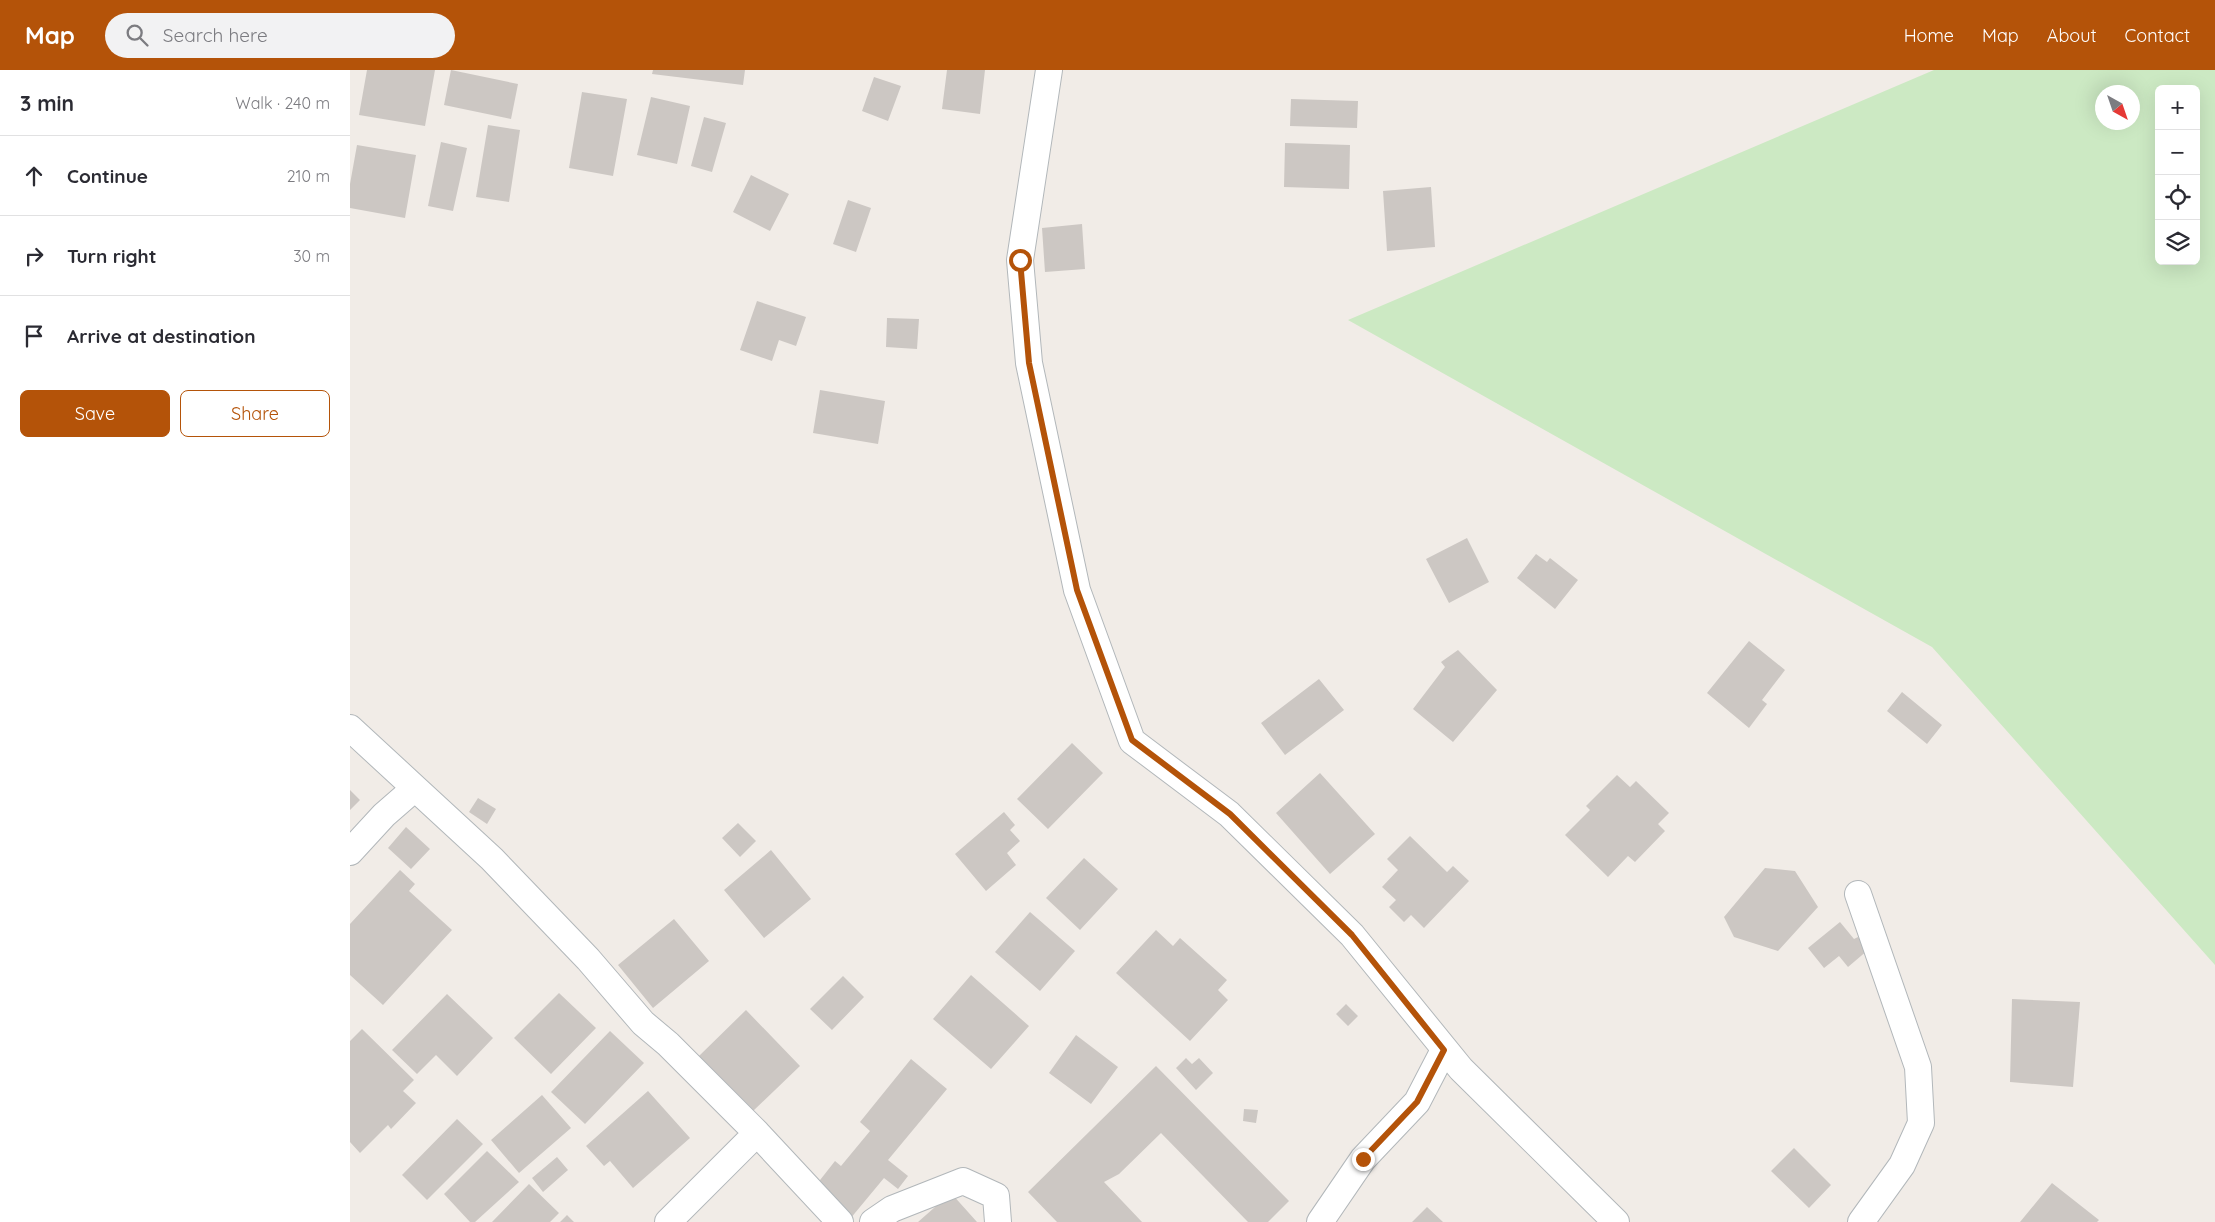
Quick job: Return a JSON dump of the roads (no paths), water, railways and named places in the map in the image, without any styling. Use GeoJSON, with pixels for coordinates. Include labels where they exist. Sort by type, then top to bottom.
{"type":"FeatureCollection","features":[{"type":"Feature","properties":{"kind":"street"},"geometry":{"type":"LineString","coordinates":[[1049,70],[1020,260],[1029,363],[1077,590],[1132,740],[1230,814],[1346,928],[1461,1070],[1616,1222]]}},
{"type":"Feature","properties":{"kind":"street"},"geometry":{"type":"LineString","coordinates":[[350,728],[492,859],[588,958],[644,1024],[668,1044],[757,1133],[840,1222]]}},
{"type":"Feature","properties":{"kind":"street"},"geometry":{"type":"LineString","coordinates":[[350,852],[384,815],[416,788]]}},
{"type":"Feature","properties":{"kind":"street"},"geometry":{"type":"LineString","coordinates":[[1858,894],[1918,1067],[1921,1123],[1902,1165],[1861,1222]]}},
{"type":"Feature","properties":{"kind":"street"},"geometry":{"type":"LineString","coordinates":[[1320,1222],[1363,1159],[1417,1102],[1444,1050]]}},
{"type":"Feature","properties":{"kind":"street"},"geometry":{"type":"LineString","coordinates":[[668,1222],[757,1133]]}},
{"type":"Feature","properties":{"kind":"street"},"geometry":{"type":"LineString","coordinates":[[873,1222],[892,1209],[963,1181],[996,1196],[998,1222]]}}]}
